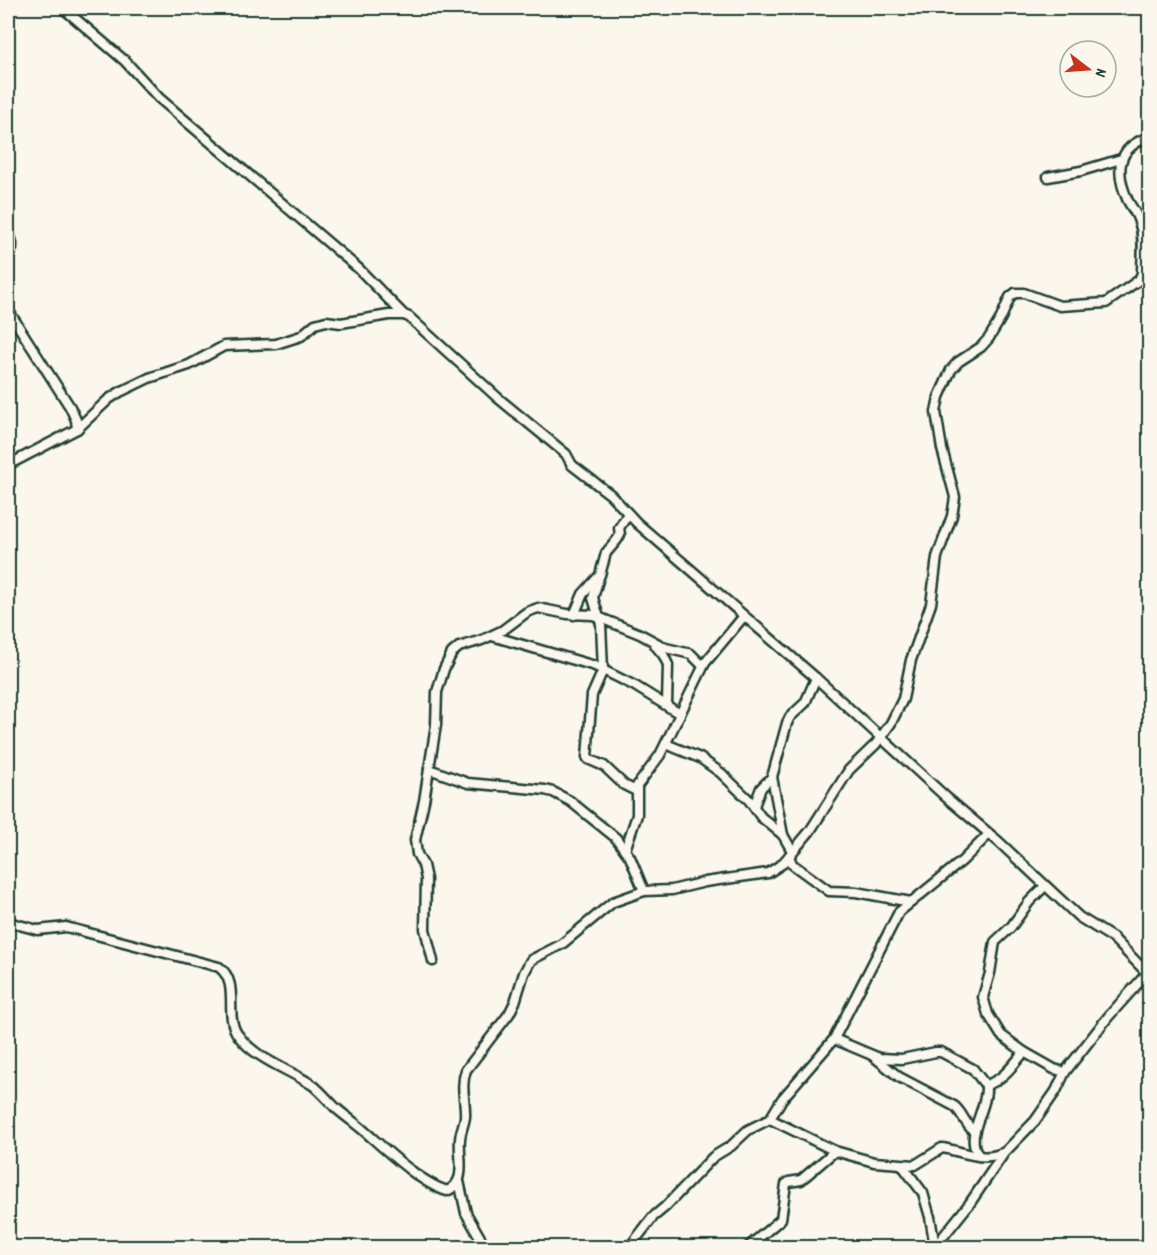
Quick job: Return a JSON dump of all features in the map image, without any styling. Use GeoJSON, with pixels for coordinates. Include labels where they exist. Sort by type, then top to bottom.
{"type":"FeatureCollection","features":[{"type":"Feature","properties":{"kind":"street"},"geometry":{"type":"LineString","coordinates":[[63,8],[125,61],[159,98],[359,269],[404,315]]}},
{"type":"Feature","properties":{"kind":"street"},"geometry":{"type":"LineString","coordinates":[[1048,177],[1081,171],[1121,159],[1134,144],[1149,137]]}},
{"type":"Feature","properties":{"kind":"street"},"geometry":{"type":"LineString","coordinates":[[486,1248],[466,1213],[459,1181],[460,1139],[465,1117],[462,1091],[466,1071],[509,1014],[524,973],[534,958],[562,944],[613,902],[644,891],[672,890],[705,882],[757,876],[776,869],[810,831],[849,770],[869,752],[881,737],[903,699],[911,660],[931,603],[937,557],[952,516],[956,497],[942,450],[937,423],[936,412],[944,385],[953,366],[981,347],[989,338],[1010,297],[1015,293],[1024,293],[1060,306],[1098,304],[1111,300],[1139,280],[1142,271],[1141,228],[1127,198],[1120,171],[1121,159]]}},
{"type":"Feature","properties":{"kind":"street"},"geometry":{"type":"LineString","coordinates":[[8,228],[12,244],[12,249],[8,253]]}},
{"type":"Feature","properties":{"kind":"street"},"geometry":{"type":"LineString","coordinates":[[389,315],[398,308]]}},
{"type":"Feature","properties":{"kind":"street"},"geometry":{"type":"LineString","coordinates":[[8,310],[70,407],[77,429]]}},
{"type":"Feature","properties":{"kind":"street"},"geometry":{"type":"LineString","coordinates":[[8,465],[77,429],[109,399],[120,392],[149,378],[189,365],[224,346],[276,344],[301,336],[315,324],[326,321],[341,323],[389,315],[409,317],[498,398],[566,454],[572,465],[611,495],[628,514],[816,678],[1082,920],[1113,938],[1149,973],[1107,1017],[1065,1072],[1056,1091],[1039,1112],[1035,1121],[1004,1153],[970,1203],[935,1247]]}},
{"type":"Feature","properties":{"kind":"street"},"geometry":{"type":"LineString","coordinates":[[628,514],[619,528],[620,535],[606,553],[593,598],[600,618],[603,670],[592,695],[587,757],[604,766],[624,785],[636,791]]}},
{"type":"Feature","properties":{"kind":"street"},"geometry":{"type":"LineString","coordinates":[[574,615],[583,594],[599,577]]}},
{"type":"Feature","properties":{"kind":"street"},"geometry":{"type":"LineString","coordinates":[[433,961],[425,929],[426,879],[423,865],[417,854],[415,840],[424,801],[436,725],[437,692],[452,653],[459,647],[492,636],[534,608],[574,615],[593,615],[640,634],[666,648],[691,654],[703,666]]}},
{"type":"Feature","properties":{"kind":"street"},"geometry":{"type":"LineString","coordinates":[[625,850],[637,815],[636,791],[642,777],[660,755],[703,666],[744,616]]}},
{"type":"Feature","properties":{"kind":"street"},"geometry":{"type":"LineString","coordinates":[[492,636],[603,670],[667,704],[680,714]]}},
{"type":"Feature","properties":{"kind":"street"},"geometry":{"type":"LineString","coordinates":[[651,640],[668,665],[667,704]]}},
{"type":"Feature","properties":{"kind":"street"},"geometry":{"type":"LineString","coordinates":[[816,678],[805,703],[787,723],[772,777],[783,835],[791,854],[789,861],[829,891],[856,892],[911,902]]}},
{"type":"Feature","properties":{"kind":"street"},"geometry":{"type":"LineString","coordinates":[[871,728],[891,723]]}},
{"type":"Feature","properties":{"kind":"street"},"geometry":{"type":"LineString","coordinates":[[666,744],[706,762],[734,784],[761,817],[783,835]]}},
{"type":"Feature","properties":{"kind":"street"},"geometry":{"type":"LineString","coordinates":[[429,769],[468,783],[553,792],[588,814],[616,838],[633,864],[644,891]]}},
{"type":"Feature","properties":{"kind":"street"},"geometry":{"type":"LineString","coordinates":[[754,806],[761,788],[772,777]]}},
{"type":"Feature","properties":{"kind":"street"},"geometry":{"type":"LineString","coordinates":[[629,1248],[653,1217],[713,1157],[731,1146],[748,1130],[770,1119],[782,1099],[834,1039],[896,918],[911,902],[962,861],[989,834]]}},
{"type":"Feature","properties":{"kind":"street"},"geometry":{"type":"LineString","coordinates":[[1045,886],[1029,902],[1011,927],[995,942],[990,959],[990,973],[982,994],[997,1031],[1024,1052],[1054,1069],[1065,1072]]}},
{"type":"Feature","properties":{"kind":"street"},"geometry":{"type":"LineString","coordinates":[[8,922],[38,930],[66,927],[219,967],[226,974],[230,987],[233,1027],[246,1045],[255,1053],[314,1087],[344,1115],[426,1181],[447,1191],[454,1188],[459,1181]]}},
{"type":"Feature","properties":{"kind":"street"},"geometry":{"type":"LineString","coordinates":[[834,1039],[873,1056],[899,1077],[954,1106],[960,1111],[970,1129],[974,1131]]}},
{"type":"Feature","properties":{"kind":"street"},"geometry":{"type":"LineString","coordinates":[[873,1056],[902,1059],[941,1052],[974,1068],[986,1085]]}},
{"type":"Feature","properties":{"kind":"street"},"geometry":{"type":"LineString","coordinates":[[986,1085],[994,1083],[1005,1074],[1024,1052]]}},
{"type":"Feature","properties":{"kind":"street"},"geometry":{"type":"LineString","coordinates":[[979,1156],[975,1149],[974,1131],[984,1107],[986,1085]]}},
{"type":"Feature","properties":{"kind":"street"},"geometry":{"type":"LineString","coordinates":[[770,1119],[835,1151],[874,1162],[918,1164],[942,1148],[979,1156],[996,1156],[1004,1153]]}},
{"type":"Feature","properties":{"kind":"street"},"geometry":{"type":"LineString","coordinates":[[816,1165],[819,1142]]}},
{"type":"Feature","properties":{"kind":"street"},"geometry":{"type":"LineString","coordinates":[[747,1248],[781,1218],[786,1184],[801,1180],[835,1151]]}},
{"type":"Feature","properties":{"kind":"street"},"geometry":{"type":"LineString","coordinates":[[902,1165],[923,1193],[935,1247]]}}]}
